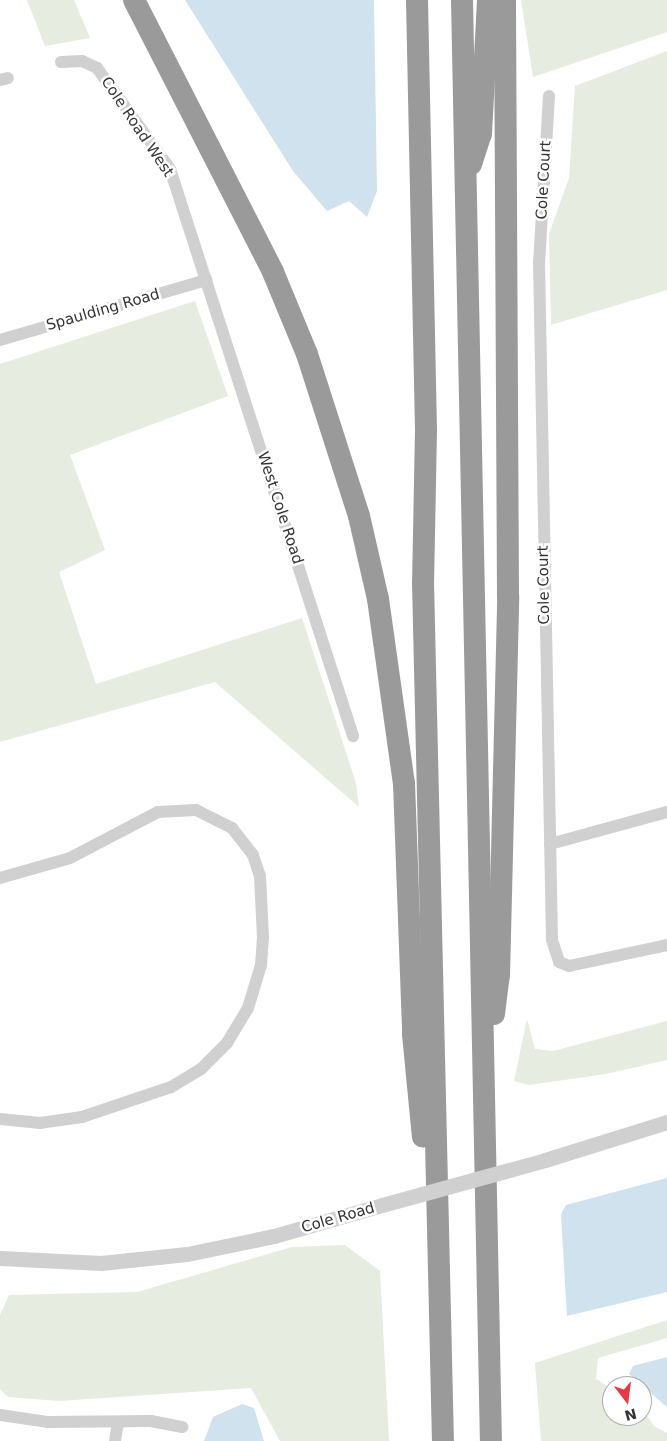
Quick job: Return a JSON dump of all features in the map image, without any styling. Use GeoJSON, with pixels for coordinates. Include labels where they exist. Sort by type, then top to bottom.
{"type":"FeatureCollection","features":[{"type":"Feature","properties":{"kind":"highway"},"geometry":{"type":"LineString","coordinates":[[126,0],[154,45]]}},
{"type":"Feature","properties":{"kind":"highway"},"geometry":{"type":"LineString","coordinates":[[134,0],[154,45],[273,272],[307,354],[359,516],[393,690],[404,783],[413,1034],[424,1145],[438,1206]]}},
{"type":"Feature","properties":{"kind":"highway"},"geometry":{"type":"LineString","coordinates":[[417,0],[426,430],[424,591],[443,1441]]}},
{"type":"Feature","properties":{"kind":"highway"},"geometry":{"type":"LineString","coordinates":[[462,0],[491,1441]]}},
{"type":"Feature","properties":{"kind":"highway"},"geometry":{"type":"LineString","coordinates":[[466,179],[481,134],[488,0]]}},
{"type":"Feature","properties":{"kind":"highway"},"geometry":{"type":"LineString","coordinates":[[484,1091],[499,976],[504,816],[509,108],[505,0]]}},
{"type":"Feature","properties":{"kind":"street","name":"Cole Road West"},"geometry":{"type":"LineString","coordinates":[[61,62],[82,61],[96,68],[170,169],[206,280]]}},
{"type":"Feature","properties":{"kind":"street","name":"Cole Court"},"geometry":{"type":"LineString","coordinates":[[549,96],[539,262],[552,940],[559,962],[582,966],[667,945]]}},
{"type":"Feature","properties":{"kind":"street","name":"Spaulding Road"},"geometry":{"type":"LineString","coordinates":[[0,340],[206,280]]}},
{"type":"Feature","properties":{"kind":"street","name":"West Cole Road"},"geometry":{"type":"LineString","coordinates":[[206,280],[353,736]]}},
{"type":"Feature","properties":{"kind":"street"},"geometry":{"type":"LineString","coordinates":[[0,878],[70,858],[158,812],[196,810],[232,828],[253,855],[262,894],[261,964],[240,1026],[217,1055],[186,1079],[82,1117],[40,1123],[0,1120]]}},
{"type":"Feature","properties":{"kind":"street"},"geometry":{"type":"LineString","coordinates":[[550,844],[667,812]]}},
{"type":"Feature","properties":{"kind":"street","name":"Cole Road"},"geometry":{"type":"LineString","coordinates":[[0,1258],[101,1263],[187,1254],[274,1236],[546,1160],[667,1122]]}},
{"type":"Feature","properties":{"kind":"street"},"geometry":{"type":"LineString","coordinates":[[0,1415],[57,1422],[151,1421],[182,1427]]}},
{"type":"Feature","properties":{"kind":"street"},"geometry":{"type":"LineString","coordinates":[[115,1441],[118,1422]]}},
{"type":"Feature","properties":{"kind":"shaded area"},"geometry":{"type":"Polygon","coordinates":[[[27,0],[74,0],[90,38],[45,46],[27,0]]]}},
{"type":"Feature","properties":{"kind":"shaded area"},"geometry":{"type":"Polygon","coordinates":[[[521,0],[667,0],[667,32],[533,77],[521,0]]]}},
{"type":"Feature","properties":{"kind":"shaded area"},"geometry":{"type":"Polygon","coordinates":[[[667,51],[667,290],[551,325],[549,234],[569,178],[575,86],[667,51]]]}},
{"type":"Feature","properties":{"kind":"shaded area"},"geometry":{"type":"Polygon","coordinates":[[[195,301],[228,396],[70,455],[105,550],[59,572],[96,684],[302,618],[356,783],[359,807],[215,682],[0,742],[0,364],[195,301]]]}},
{"type":"Feature","properties":{"kind":"shaded area"},"geometry":{"type":"Polygon","coordinates":[[[527,1019],[535,1049],[553,1051],[667,1021],[667,1060],[606,1074],[529,1085],[514,1081],[527,1019]]]}},
{"type":"Feature","properties":{"kind":"shaded area"},"geometry":{"type":"Polygon","coordinates":[[[345,1245],[380,1271],[389,1441],[280,1441],[251,1388],[59,1401],[8,1397],[0,1389],[0,1315],[9,1295],[137,1292],[292,1247],[345,1245]]]}},
{"type":"Feature","properties":{"kind":"shaded area"},"geometry":{"type":"Polygon","coordinates":[[[667,1320],[667,1338],[598,1358],[596,1379],[602,1383],[602,1426],[652,1426],[652,1423],[667,1433],[667,1441],[541,1441],[535,1363],[667,1320]]]}},
{"type":"Feature","properties":{"kind":"water"},"geometry":{"type":"Polygon","coordinates":[[[185,0],[374,0],[377,191],[367,217],[349,201],[327,211],[293,171],[185,0]]]}},
{"type":"Feature","properties":{"kind":"water"},"geometry":{"type":"Polygon","coordinates":[[[667,1178],[667,1292],[567,1316],[561,1214],[566,1205],[667,1178]]]}},
{"type":"Feature","properties":{"kind":"water"},"geometry":{"type":"Polygon","coordinates":[[[667,1357],[667,1407],[652,1394],[652,1376],[631,1376],[629,1374],[633,1366],[667,1357]]]}},
{"type":"Feature","properties":{"kind":"water"},"geometry":{"type":"Polygon","coordinates":[[[242,1404],[254,1408],[264,1441],[204,1441],[213,1417],[242,1404]]]}}]}
